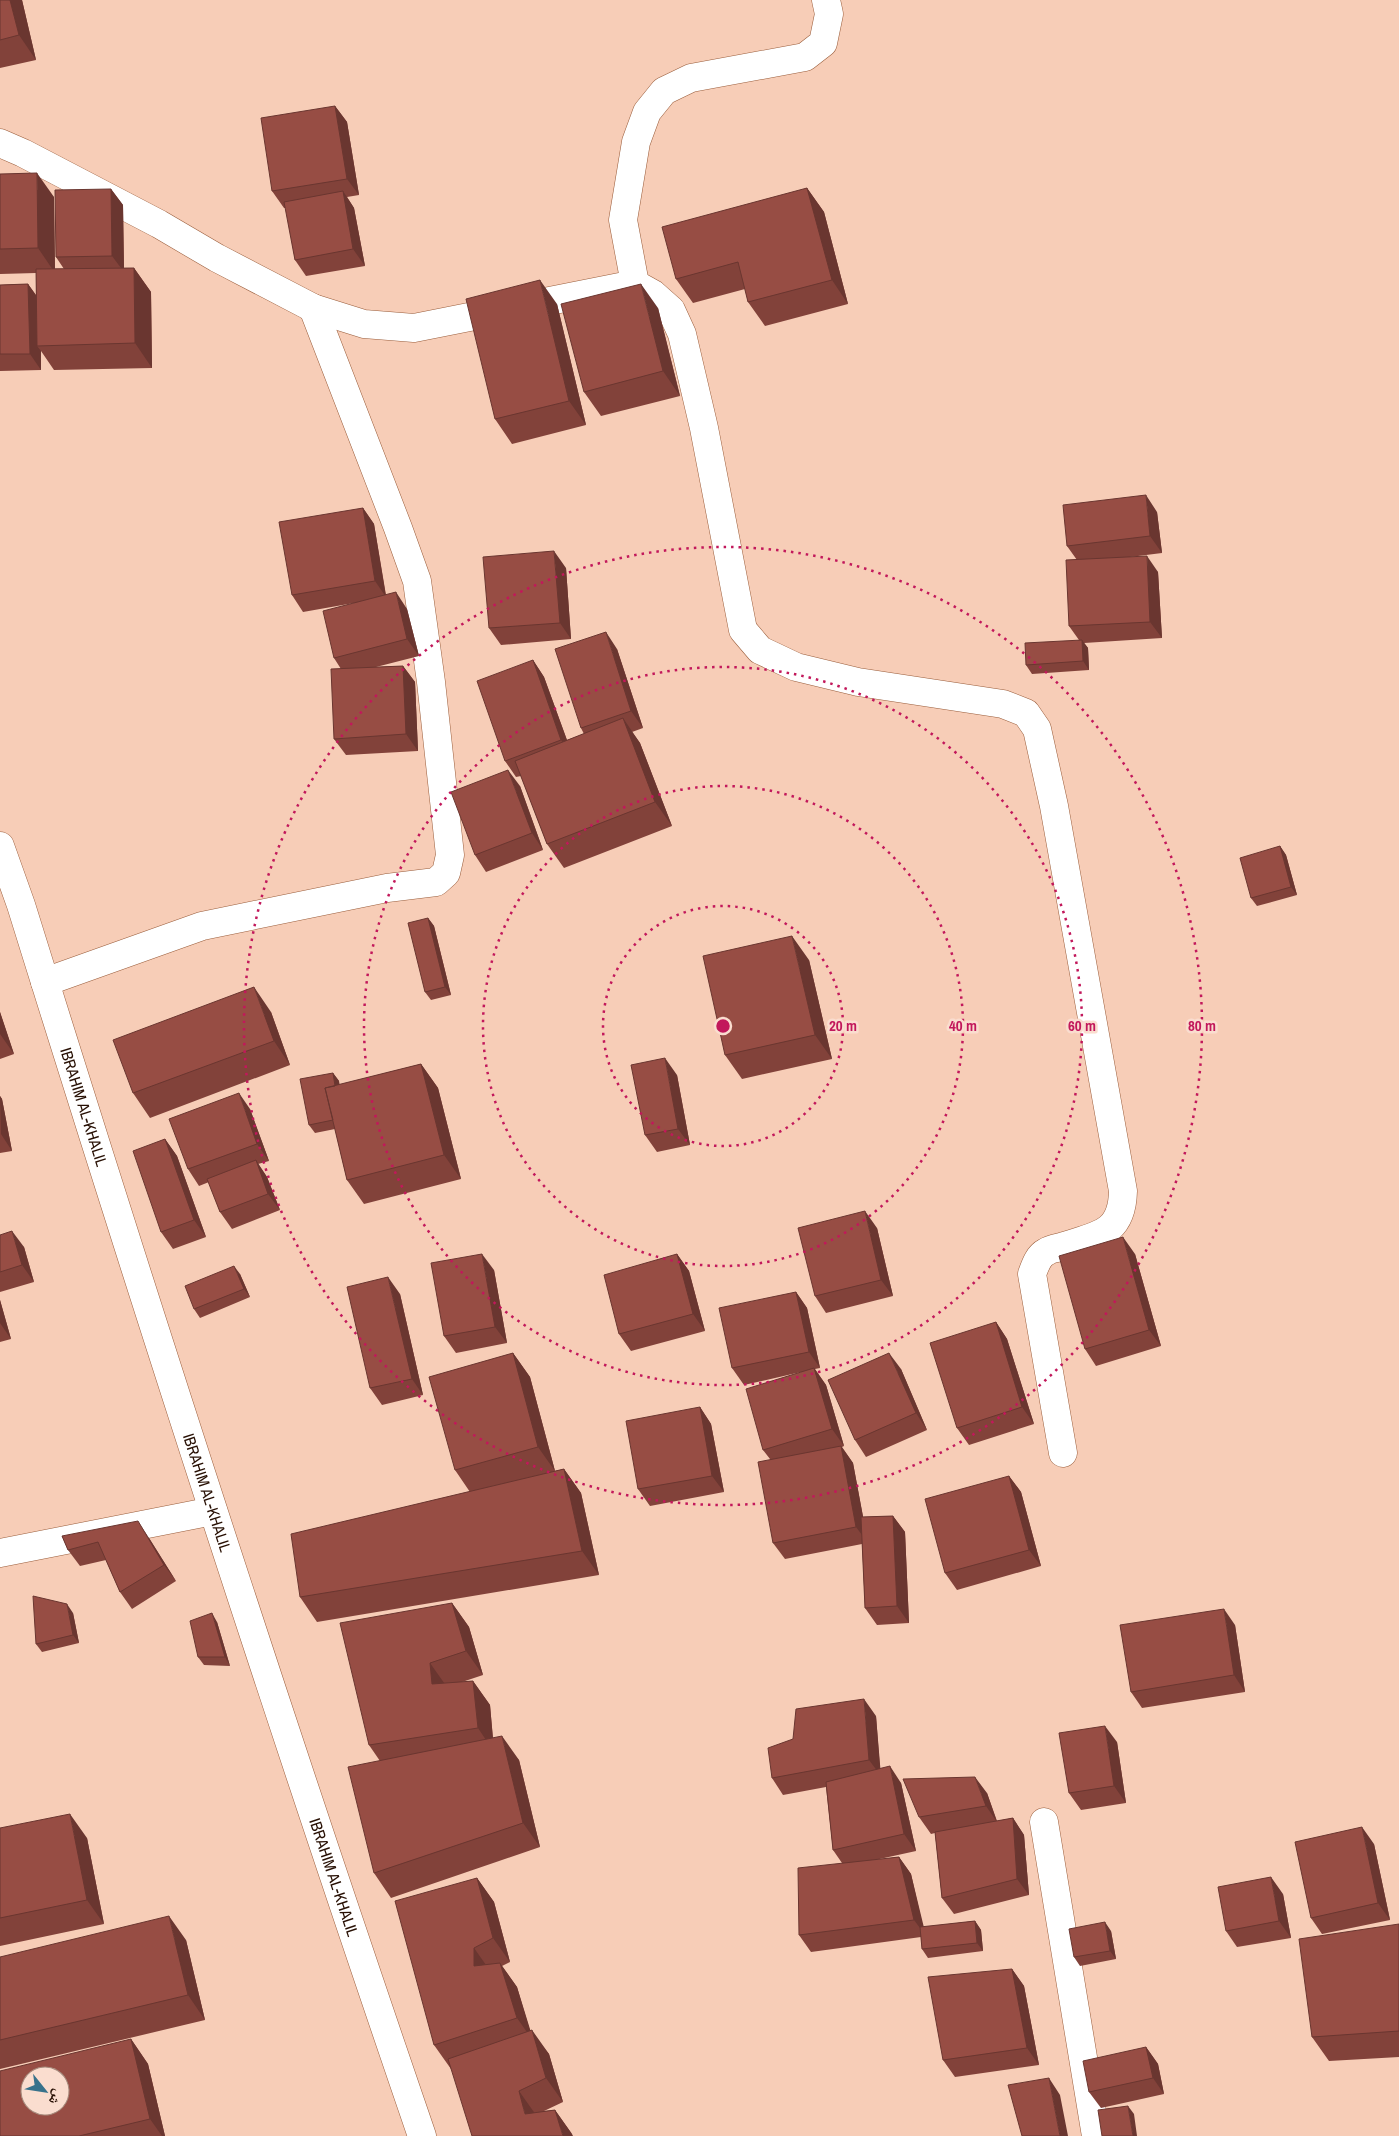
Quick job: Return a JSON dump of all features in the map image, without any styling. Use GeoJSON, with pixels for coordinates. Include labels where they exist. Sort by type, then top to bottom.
{"type":"FeatureCollection","features":[{"type":"Feature","properties":{"kind":"street"},"geometry":{"type":"LineString","coordinates":[[635,284],[622,220],[636,142],[647,112],[664,91],[691,78],[805,57],[823,43],[830,14],[826,0]]}},
{"type":"Feature","properties":{"kind":"street"},"geometry":{"type":"LineString","coordinates":[[0,143],[23,153],[159,224],[217,258],[313,308],[364,324],[414,328],[635,284],[653,294],[670,310],[682,334],[704,428],[743,630],[760,650],[796,667],[858,682],[1003,704],[1026,713],[1037,729],[1054,806],[1123,1191],[1122,1209],[1115,1223],[1102,1233],[1045,1252],[1037,1261],[1032,1274],[1063,1453]]}},
{"type":"Feature","properties":{"kind":"street"},"geometry":{"type":"LineString","coordinates":[[45,982],[202,926],[387,888],[436,882],[446,873],[450,855],[431,682],[417,580],[313,308]]}},
{"type":"Feature","properties":{"kind":"street","name":"IBRAHIM AL-KHALIL"},"geometry":{"type":"LineString","coordinates":[[0,846],[213,1511],[328,1861],[422,2136]]}},
{"type":"Feature","properties":{"kind":"street"},"geometry":{"type":"LineString","coordinates":[[0,1553],[213,1511]]}},
{"type":"Feature","properties":{"kind":"street"},"geometry":{"type":"LineString","coordinates":[[1044,1822],[1096,2136]]}},
{"type":"Feature","properties":{"kind":"building"},"geometry":{"type":"Polygon","coordinates":[[[0,0],[10,0],[19,35],[0,40],[0,0]]]}},
{"type":"Feature","properties":{"kind":"building"},"geometry":{"type":"Polygon","coordinates":[[[335,106],[347,179],[272,191],[261,118],[335,106]]]}},
{"type":"Feature","properties":{"kind":"building"},"geometry":{"type":"Polygon","coordinates":[[[37,173],[38,248],[0,249],[0,174],[37,173]]]}},
{"type":"Feature","properties":{"kind":"building"},"geometry":{"type":"Polygon","coordinates":[[[807,188],[832,280],[748,302],[738,262],[676,279],[662,227],[807,188]]]}},
{"type":"Feature","properties":{"kind":"building"},"geometry":{"type":"Polygon","coordinates":[[[111,189],[112,256],[56,257],[55,190],[111,189]]]}},
{"type":"Feature","properties":{"kind":"building"},"geometry":{"type":"Polygon","coordinates":[[[343,191],[353,249],[295,260],[284,202],[343,191]]]}},
{"type":"Feature","properties":{"kind":"building"},"geometry":{"type":"Polygon","coordinates":[[[134,268],[135,343],[37,346],[36,269],[134,268]]]}},
{"type":"Feature","properties":{"kind":"building"},"geometry":{"type":"Polygon","coordinates":[[[540,280],[569,401],[495,419],[466,299],[540,280]]]}},
{"type":"Feature","properties":{"kind":"building"},"geometry":{"type":"Polygon","coordinates":[[[28,284],[30,354],[0,354],[0,285],[28,284]]]}},
{"type":"Feature","properties":{"kind":"building"},"geometry":{"type":"Polygon","coordinates":[[[641,284],[663,371],[584,392],[561,304],[641,284]]]}},
{"type":"Feature","properties":{"kind":"building"},"geometry":{"type":"Polygon","coordinates":[[[1146,495],[1150,536],[1067,546],[1063,505],[1146,495]]]}},
{"type":"Feature","properties":{"kind":"building"},"geometry":{"type":"Polygon","coordinates":[[[363,508],[375,581],[292,595],[279,522],[363,508]]]}},
{"type":"Feature","properties":{"kind":"building"},"geometry":{"type":"Polygon","coordinates":[[[554,551],[560,623],[489,628],[483,557],[554,551]]]}},
{"type":"Feature","properties":{"kind":"building"},"geometry":{"type":"Polygon","coordinates":[[[1147,556],[1150,622],[1069,626],[1066,560],[1147,556]]]}},
{"type":"Feature","properties":{"kind":"building"},"geometry":{"type":"Polygon","coordinates":[[[396,592],[407,639],[334,658],[323,611],[396,592]]]}},
{"type":"Feature","properties":{"kind":"building"},"geometry":{"type":"Polygon","coordinates":[[[606,632],[631,711],[581,728],[555,649],[606,632]]]}},
{"type":"Feature","properties":{"kind":"building"},"geometry":{"type":"Polygon","coordinates":[[[1082,640],[1083,661],[1026,665],[1025,643],[1082,640]]]}},
{"type":"Feature","properties":{"kind":"building"},"geometry":{"type":"Polygon","coordinates":[[[533,660],[561,740],[505,761],[477,681],[533,660]]]}},
{"type":"Feature","properties":{"kind":"building"},"geometry":{"type":"Polygon","coordinates":[[[403,666],[406,734],[334,739],[331,669],[403,666]]]}},
{"type":"Feature","properties":{"kind":"building"},"geometry":{"type":"Polygon","coordinates":[[[623,718],[655,802],[547,844],[515,761],[623,718]]]}},
{"type":"Feature","properties":{"kind":"building"},"geometry":{"type":"Polygon","coordinates":[[[508,770],[532,833],[475,855],[451,792],[508,770]]]}},
{"type":"Feature","properties":{"kind":"building"},"geometry":{"type":"Polygon","coordinates":[[[1280,846],[1291,887],[1251,898],[1240,858],[1280,846]]]}},
{"type":"Feature","properties":{"kind":"building"},"geometry":{"type":"Polygon","coordinates":[[[428,918],[445,987],[425,992],[408,923],[428,918]]]}},
{"type":"Feature","properties":{"kind":"building"},"geometry":{"type":"Polygon","coordinates":[[[792,936],[815,1035],[725,1055],[703,956],[792,936]]]}},
{"type":"Feature","properties":{"kind":"building"},"geometry":{"type":"Polygon","coordinates":[[[254,987],[274,1041],[133,1093],[113,1040],[254,987]]]}},
{"type":"Feature","properties":{"kind":"building"},"geometry":{"type":"Polygon","coordinates":[[[665,1058],[678,1129],[645,1135],[631,1065],[665,1058]]]}},
{"type":"Feature","properties":{"kind":"building"},"geometry":{"type":"Polygon","coordinates":[[[421,1064],[444,1155],[347,1180],[325,1088],[421,1064]]]}},
{"type":"Feature","properties":{"kind":"building"},"geometry":{"type":"Polygon","coordinates":[[[333,1073],[335,1086],[325,1088],[333,1120],[309,1125],[300,1079],[333,1073]]]}},
{"type":"Feature","properties":{"kind":"building"},"geometry":{"type":"Polygon","coordinates":[[[239,1093],[257,1144],[188,1169],[169,1119],[239,1093]]]}},
{"type":"Feature","properties":{"kind":"building"},"geometry":{"type":"Polygon","coordinates":[[[165,1139],[194,1220],[161,1232],[133,1151],[165,1139]]]}},
{"type":"Feature","properties":{"kind":"building"},"geometry":{"type":"Polygon","coordinates":[[[256,1160],[268,1194],[220,1212],[207,1179],[256,1160]]]}},
{"type":"Feature","properties":{"kind":"building"},"geometry":{"type":"Polygon","coordinates":[[[865,1211],[881,1280],[815,1296],[798,1228],[865,1211]]]}},
{"type":"Feature","properties":{"kind":"building"},"geometry":{"type":"Polygon","coordinates":[[[12,1231],[22,1265],[0,1272],[0,1235],[12,1231]]]}},
{"type":"Feature","properties":{"kind":"building"},"geometry":{"type":"Polygon","coordinates":[[[1123,1237],[1149,1330],[1085,1349],[1059,1256],[1123,1237]]]}},
{"type":"Feature","properties":{"kind":"building"},"geometry":{"type":"Polygon","coordinates":[[[482,1254],[495,1327],[444,1336],[431,1263],[482,1254]]]}},
{"type":"Feature","properties":{"kind":"building"},"geometry":{"type":"Polygon","coordinates":[[[677,1254],[693,1314],[619,1334],[604,1275],[677,1254]]]}},
{"type":"Feature","properties":{"kind":"building"},"geometry":{"type":"Polygon","coordinates":[[[234,1266],[244,1289],[194,1309],[185,1286],[234,1266]]]}},
{"type":"Feature","properties":{"kind":"building"},"geometry":{"type":"Polygon","coordinates":[[[388,1277],[412,1379],[370,1388],[347,1287],[388,1277]]]}},
{"type":"Feature","properties":{"kind":"building"},"geometry":{"type":"Polygon","coordinates":[[[796,1292],[809,1352],[732,1368],[719,1308],[796,1292]]]}},
{"type":"Feature","properties":{"kind":"building"},"geometry":{"type":"Polygon","coordinates":[[[996,1322],[1022,1407],[957,1428],[930,1343],[996,1322]]]}},
{"type":"Feature","properties":{"kind":"building"},"geometry":{"type":"Polygon","coordinates":[[[513,1353],[538,1447],[455,1470],[429,1377],[513,1353]]]}},
{"type":"Feature","properties":{"kind":"building"},"geometry":{"type":"Polygon","coordinates":[[[889,1353],[916,1413],[855,1440],[828,1380],[889,1353]]]}},
{"type":"Feature","properties":{"kind":"building"},"geometry":{"type":"Polygon","coordinates":[[[814,1368],[832,1429],[763,1450],[746,1389],[814,1368]]]}},
{"type":"Feature","properties":{"kind":"building"},"geometry":{"type":"Polygon","coordinates":[[[700,1407],[712,1476],[638,1489],[626,1421],[700,1407]]]}},
{"type":"Feature","properties":{"kind":"building"},"geometry":{"type":"Polygon","coordinates":[[[841,1446],[856,1527],[773,1543],[758,1462],[841,1446]]]}},
{"type":"Feature","properties":{"kind":"building"},"geometry":{"type":"Polygon","coordinates":[[[564,1469],[582,1551],[300,1597],[291,1534],[564,1469]]]}},
{"type":"Feature","properties":{"kind":"building"},"geometry":{"type":"Polygon","coordinates":[[[1009,1476],[1029,1550],[945,1573],[925,1499],[1009,1476]]]}},
{"type":"Feature","properties":{"kind":"building"},"geometry":{"type":"Polygon","coordinates":[[[893,1516],[897,1606],[865,1608],[861,1517],[893,1516]]]}},
{"type":"Feature","properties":{"kind":"building"},"geometry":{"type":"Polygon","coordinates":[[[138,1521],[164,1565],[120,1592],[98,1542],[68,1550],[62,1536],[138,1521]]]}},
{"type":"Feature","properties":{"kind":"building"},"geometry":{"type":"Polygon","coordinates":[[[33,1596],[67,1604],[73,1635],[36,1644],[33,1596]]]}},
{"type":"Feature","properties":{"kind":"building"},"geometry":{"type":"Polygon","coordinates":[[[452,1603],[466,1651],[430,1663],[432,1684],[473,1681],[478,1728],[369,1745],[340,1623],[452,1603]]]}},
{"type":"Feature","properties":{"kind":"building"},"geometry":{"type":"Polygon","coordinates":[[[1224,1609],[1234,1675],[1131,1692],[1120,1625],[1224,1609]]]}},
{"type":"Feature","properties":{"kind":"building"},"geometry":{"type":"Polygon","coordinates":[[[212,1613],[225,1657],[198,1657],[190,1621],[212,1613]]]}},
{"type":"Feature","properties":{"kind":"building"},"geometry":{"type":"Polygon","coordinates":[[[864,1699],[869,1760],[772,1778],[768,1748],[793,1739],[796,1709],[864,1699]]]}},
{"type":"Feature","properties":{"kind":"building"},"geometry":{"type":"Polygon","coordinates":[[[1105,1726],[1114,1786],[1069,1793],[1059,1733],[1105,1726]]]}},
{"type":"Feature","properties":{"kind":"building"},"geometry":{"type":"Polygon","coordinates":[[[502,1736],[523,1823],[374,1873],[348,1767],[502,1736]]]}},
{"type":"Feature","properties":{"kind":"building"},"geometry":{"type":"Polygon","coordinates":[[[890,1766],[904,1834],[833,1850],[826,1782],[890,1766]]]}},
{"type":"Feature","properties":{"kind":"building"},"geometry":{"type":"Polygon","coordinates":[[[975,1777],[986,1806],[919,1817],[903,1779],[975,1777]]]}},
{"type":"Feature","properties":{"kind":"building"},"geometry":{"type":"Polygon","coordinates":[[[70,1814],[87,1900],[0,1918],[0,1828],[70,1814]]]}},
{"type":"Feature","properties":{"kind":"building"},"geometry":{"type":"Polygon","coordinates":[[[1013,1818],[1017,1879],[942,1898],[935,1832],[1013,1818]]]}},
{"type":"Feature","properties":{"kind":"building"},"geometry":{"type":"Polygon","coordinates":[[[1362,1827],[1378,1903],[1311,1918],[1295,1842],[1362,1827]]]}},
{"type":"Feature","properties":{"kind":"building"},"geometry":{"type":"Polygon","coordinates":[[[899,1857],[914,1920],[799,1935],[798,1868],[899,1857]]]}},
{"type":"Feature","properties":{"kind":"building"},"geometry":{"type":"Polygon","coordinates":[[[1271,1877],[1279,1921],[1226,1931],[1218,1887],[1271,1877]]]}},
{"type":"Feature","properties":{"kind":"building"},"geometry":{"type":"Polygon","coordinates":[[[477,1878],[493,1938],[474,1948],[474,1966],[500,1963],[517,2018],[434,2045],[395,1901],[477,1878]]]}},
{"type":"Feature","properties":{"kind":"building"},"geometry":{"type":"Polygon","coordinates":[[[169,1916],[188,1995],[0,2040],[0,1957],[169,1916]]]}},
{"type":"Feature","properties":{"kind":"building"},"geometry":{"type":"Polygon","coordinates":[[[975,1921],[977,1943],[922,1949],[920,1927],[975,1921]]]}},
{"type":"Feature","properties":{"kind":"building"},"geometry":{"type":"Polygon","coordinates":[[[1105,1922],[1110,1951],[1074,1957],[1069,1929],[1105,1922]]]}},
{"type":"Feature","properties":{"kind":"building"},"geometry":{"type":"Polygon","coordinates":[[[1399,1924],[1399,2031],[1312,2037],[1299,1939],[1399,1924]]]}},
{"type":"Feature","properties":{"kind":"building"},"geometry":{"type":"Polygon","coordinates":[[[1012,1969],[1027,2048],[943,2060],[928,1977],[1012,1969]]]}},
{"type":"Feature","properties":{"kind":"building"},"geometry":{"type":"Polygon","coordinates":[[[532,2030],[546,2078],[519,2091],[525,2114],[555,2110],[563,2136],[472,2136],[448,2059],[532,2030]]]}},
{"type":"Feature","properties":{"kind":"building"},"geometry":{"type":"Polygon","coordinates":[[[131,2039],[150,2119],[79,2136],[0,2136],[0,2071],[20,2066],[20,2116],[70,2116],[70,2066],[20,2066],[131,2039]]]}},
{"type":"Feature","properties":{"kind":"building"},"geometry":{"type":"Polygon","coordinates":[[[1146,2047],[1153,2078],[1089,2092],[1083,2061],[1146,2047]]]}},
{"type":"Feature","properties":{"kind":"building"},"geometry":{"type":"Polygon","coordinates":[[[1049,2078],[1060,2136],[1022,2136],[1008,2085],[1049,2078]]]}},
{"type":"Feature","properties":{"kind":"building"},"geometry":{"type":"Polygon","coordinates":[[[1128,2106],[1133,2136],[1102,2136],[1098,2110],[1128,2106]]]}}]}
